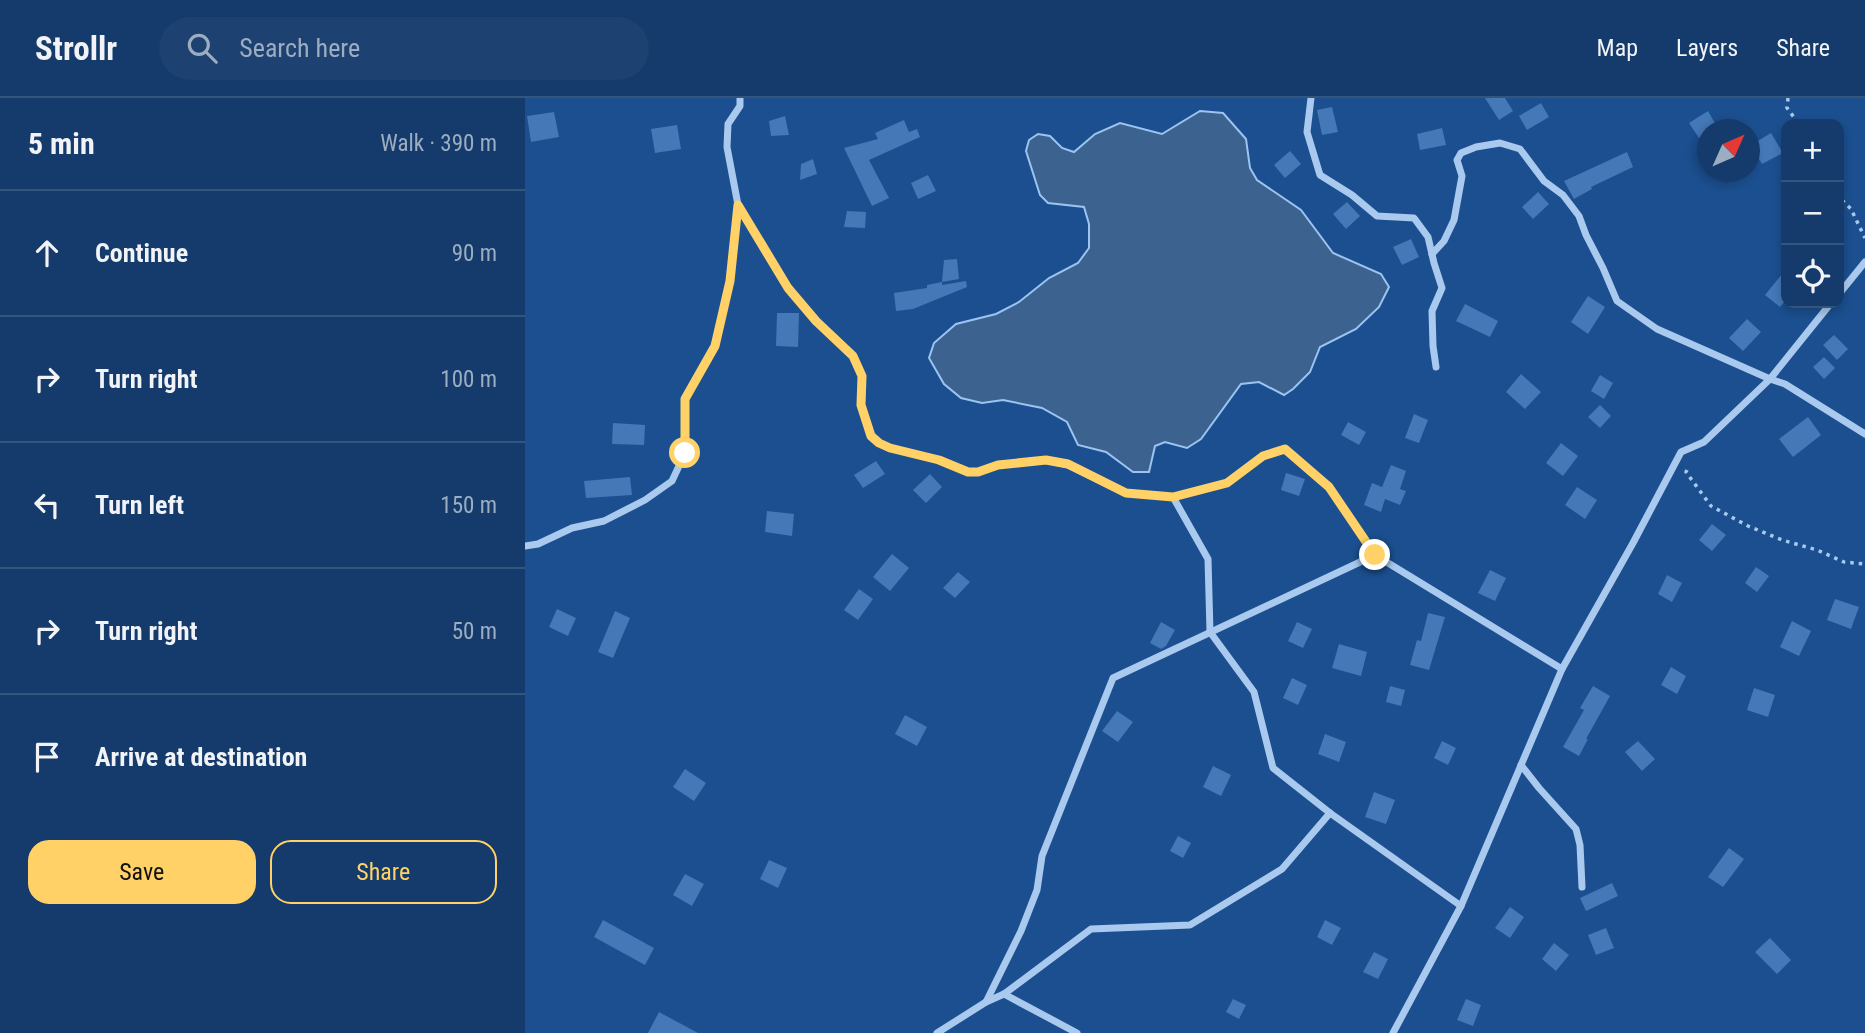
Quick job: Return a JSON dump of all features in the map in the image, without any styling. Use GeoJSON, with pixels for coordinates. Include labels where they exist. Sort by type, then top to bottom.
{"type":"FeatureCollection","features":[{"type":"Feature","properties":{"kind":"street"},"geometry":{"type":"LineString","coordinates":[[525,546],[538,544],[572,528],[604,521],[645,500],[672,481],[685,453],[685,399],[715,346],[730,281],[738,205],[727,147],[729,124],[740,106],[740,98]]}},
{"type":"Feature","properties":{"kind":"street"},"geometry":{"type":"LineString","coordinates":[[1311,98],[1307,132],[1320,175],[1352,195],[1377,216],[1414,218],[1428,237],[1442,288],[1432,311],[1436,367]]}},
{"type":"Feature","properties":{"kind":"street"},"geometry":{"type":"LineString","coordinates":[[1432,254],[1444,242],[1454,220],[1462,176],[1457,160],[1461,153],[1500,143],[1520,149],[1544,181],[1563,195],[1579,216],[1617,301],[1657,329],[1785,384],[1865,434]]}},
{"type":"Feature","properties":{"kind":"street"},"geometry":{"type":"LineString","coordinates":[[738,205],[788,288],[816,321],[853,356],[862,376],[861,405],[871,436],[879,443],[939,460],[968,472],[978,472],[998,465],[1046,460],[1068,464],[1126,493],[1173,497],[1227,483],[1263,456],[1285,449],[1329,487],[1375,555],[1562,668]]}},
{"type":"Feature","properties":{"kind":"street"},"geometry":{"type":"LineString","coordinates":[[1844,288],[1865,262]]}},
{"type":"Feature","properties":{"kind":"street"},"geometry":{"type":"LineString","coordinates":[[1387,1033],[1395,1030],[1461,906],[1562,668],[1681,452],[1704,442],[1770,379],[1828,308]]}},
{"type":"Feature","properties":{"kind":"street"},"geometry":{"type":"LineString","coordinates":[[1173,497],[1207,559],[1210,632],[1254,692],[1273,768],[1330,813],[1461,906]]}},
{"type":"Feature","properties":{"kind":"street"},"geometry":{"type":"LineString","coordinates":[[986,1002],[1021,931],[1037,890],[1042,856],[1113,678],[1375,555]]}},
{"type":"Feature","properties":{"kind":"street"},"geometry":{"type":"LineString","coordinates":[[1521,765],[1576,829],[1580,845],[1582,887]]}},
{"type":"Feature","properties":{"kind":"street"},"geometry":{"type":"LineString","coordinates":[[937,1033],[986,1002],[1004,994],[1091,929],[1190,925],[1282,869],[1330,813]]}},
{"type":"Feature","properties":{"kind":"street"},"geometry":{"type":"LineString","coordinates":[[1004,994],[1077,1033]]}},
{"type":"Feature","properties":{"kind":"path"},"geometry":{"type":"LineString","coordinates":[[1788,98],[1787,108],[1795,119]]}},
{"type":"Feature","properties":{"kind":"path"},"geometry":{"type":"LineString","coordinates":[[1844,202],[1851,209],[1865,238]]}},
{"type":"Feature","properties":{"kind":"path"},"geometry":{"type":"LineString","coordinates":[[1704,442],[1686,472],[1711,506],[1782,540],[1817,550],[1844,562],[1865,564]]}},
{"type":"Feature","properties":{"kind":"water"},"geometry":{"type":"Polygon","coordinates":[[[1200,111],[1223,113],[1246,139],[1250,168],[1257,180],[1301,210],[1333,253],[1381,274],[1389,287],[1379,307],[1356,329],[1320,347],[1310,372],[1284,395],[1259,382],[1241,384],[1201,439],[1187,448],[1165,442],[1155,446],[1149,472],[1133,472],[1106,452],[1078,445],[1067,422],[1042,408],[1003,400],[982,403],[961,398],[944,384],[929,358],[934,343],[956,324],[996,314],[1019,302],[1049,278],[1078,263],[1089,248],[1089,224],[1084,207],[1048,203],[1040,195],[1026,151],[1029,140],[1038,134],[1050,136],[1062,148],[1074,152],[1095,134],[1120,123],[1162,134],[1200,111]]]}},
{"type":"Feature","properties":{"kind":"building"},"geometry":{"type":"Polygon","coordinates":[[[1485,98],[1505,98],[1513,111],[1499,120],[1485,98]]]}},
{"type":"Feature","properties":{"kind":"building"},"geometry":{"type":"Polygon","coordinates":[[[1541,103],[1549,117],[1527,130],[1519,116],[1541,103]]]}},
{"type":"Feature","properties":{"kind":"building"},"geometry":{"type":"Polygon","coordinates":[[[1332,107],[1338,132],[1322,135],[1317,110],[1332,107]]]}},
{"type":"Feature","properties":{"kind":"building"},"geometry":{"type":"Polygon","coordinates":[[[1708,111],[1712,119],[1697,119],[1697,135],[1689,123],[1708,111]]]}},
{"type":"Feature","properties":{"kind":"building"},"geometry":{"type":"Polygon","coordinates":[[[554,112],[559,137],[531,142],[527,116],[554,112]]]}},
{"type":"Feature","properties":{"kind":"building"},"geometry":{"type":"Polygon","coordinates":[[[785,116],[789,135],[771,136],[769,121],[785,116]]]}},
{"type":"Feature","properties":{"kind":"building"},"geometry":{"type":"Polygon","coordinates":[[[904,120],[909,132],[917,129],[920,137],[869,160],[889,198],[872,206],[844,148],[878,139],[875,133],[904,120]]]}},
{"type":"Feature","properties":{"kind":"building"},"geometry":{"type":"Polygon","coordinates":[[[677,125],[681,149],[655,153],[651,129],[677,125]]]}},
{"type":"Feature","properties":{"kind":"building"},"geometry":{"type":"Polygon","coordinates":[[[1442,128],[1446,145],[1420,150],[1417,134],[1442,128]]]}},
{"type":"Feature","properties":{"kind":"building"},"geometry":{"type":"Polygon","coordinates":[[[1771,133],[1781,154],[1762,164],[1760,140],[1771,133]]]}},
{"type":"Feature","properties":{"kind":"building"},"geometry":{"type":"Polygon","coordinates":[[[1290,151],[1301,164],[1285,178],[1274,165],[1290,151]]]}},
{"type":"Feature","properties":{"kind":"building"},"geometry":{"type":"Polygon","coordinates":[[[1627,152],[1633,167],[1591,187],[1592,189],[1574,199],[1564,181],[1627,152]]]}},
{"type":"Feature","properties":{"kind":"building"},"geometry":{"type":"Polygon","coordinates":[[[813,159],[817,174],[800,180],[801,164],[813,159]]]}},
{"type":"Feature","properties":{"kind":"building"},"geometry":{"type":"Polygon","coordinates":[[[928,175],[936,191],[918,199],[911,183],[928,175]]]}},
{"type":"Feature","properties":{"kind":"building"},"geometry":{"type":"Polygon","coordinates":[[[1538,192],[1549,204],[1533,219],[1522,207],[1538,192]]]}},
{"type":"Feature","properties":{"kind":"building"},"geometry":{"type":"Polygon","coordinates":[[[1347,202],[1360,216],[1346,229],[1333,214],[1347,202]]]}},
{"type":"Feature","properties":{"kind":"building"},"geometry":{"type":"Polygon","coordinates":[[[847,211],[866,212],[865,228],[844,227],[847,211]]]}},
{"type":"Feature","properties":{"kind":"building"},"geometry":{"type":"Polygon","coordinates":[[[1411,239],[1419,257],[1402,265],[1393,247],[1411,239]]]}},
{"type":"Feature","properties":{"kind":"building"},"geometry":{"type":"Polygon","coordinates":[[[957,259],[959,279],[942,282],[944,260],[957,259]]]}},
{"type":"Feature","properties":{"kind":"building"},"geometry":{"type":"Polygon","coordinates":[[[1781,275],[1781,306],[1765,295],[1781,275]]]}},
{"type":"Feature","properties":{"kind":"building"},"geometry":{"type":"Polygon","coordinates":[[[966,281],[967,287],[913,309],[896,311],[894,293],[927,288],[927,285],[942,282],[942,285],[966,281]]]}},
{"type":"Feature","properties":{"kind":"building"},"geometry":{"type":"Polygon","coordinates":[[[1588,296],[1605,307],[1588,334],[1571,322],[1588,296]]]}},
{"type":"Feature","properties":{"kind":"building"},"geometry":{"type":"Polygon","coordinates":[[[1465,304],[1498,321],[1490,337],[1456,321],[1465,304]]]}},
{"type":"Feature","properties":{"kind":"building"},"geometry":{"type":"Polygon","coordinates":[[[777,313],[799,313],[798,347],[776,346],[777,313]]]}},
{"type":"Feature","properties":{"kind":"building"},"geometry":{"type":"Polygon","coordinates":[[[1747,319],[1761,332],[1743,351],[1729,338],[1747,319]]]}},
{"type":"Feature","properties":{"kind":"building"},"geometry":{"type":"Polygon","coordinates":[[[1834,335],[1848,349],[1837,360],[1823,345],[1834,335]]]}},
{"type":"Feature","properties":{"kind":"building"},"geometry":{"type":"Polygon","coordinates":[[[1824,357],[1835,368],[1824,379],[1813,367],[1824,357]]]}},
{"type":"Feature","properties":{"kind":"building"},"geometry":{"type":"Polygon","coordinates":[[[1521,374],[1541,392],[1525,409],[1506,392],[1521,374]]]}},
{"type":"Feature","properties":{"kind":"building"},"geometry":{"type":"Polygon","coordinates":[[[1600,375],[1613,383],[1604,399],[1591,391],[1600,375]]]}},
{"type":"Feature","properties":{"kind":"building"},"geometry":{"type":"Polygon","coordinates":[[[1600,405],[1611,416],[1600,428],[1588,417],[1600,405]]]}},
{"type":"Feature","properties":{"kind":"building"},"geometry":{"type":"Polygon","coordinates":[[[1414,414],[1428,420],[1419,443],[1405,438],[1414,414]]]}},
{"type":"Feature","properties":{"kind":"building"},"geometry":{"type":"Polygon","coordinates":[[[1808,417],[1821,435],[1793,457],[1779,439],[1808,417]]]}},
{"type":"Feature","properties":{"kind":"building"},"geometry":{"type":"Polygon","coordinates":[[[1348,422],[1366,432],[1359,445],[1341,435],[1348,422]]]}},
{"type":"Feature","properties":{"kind":"building"},"geometry":{"type":"Polygon","coordinates":[[[613,423],[645,425],[644,445],[612,444],[613,423]]]}},
{"type":"Feature","properties":{"kind":"building"},"geometry":{"type":"Polygon","coordinates":[[[1561,443],[1578,456],[1563,476],[1546,463],[1561,443]]]}},
{"type":"Feature","properties":{"kind":"building"},"geometry":{"type":"Polygon","coordinates":[[[876,461],[885,474],[863,488],[854,475],[876,461]]]}},
{"type":"Feature","properties":{"kind":"building"},"geometry":{"type":"Polygon","coordinates":[[[1391,465],[1406,471],[1400,489],[1406,491],[1400,505],[1385,499],[1381,512],[1364,505],[1372,483],[1382,487],[1391,465]]]}},
{"type":"Feature","properties":{"kind":"building"},"geometry":{"type":"Polygon","coordinates":[[[1286,473],[1305,479],[1299,496],[1281,490],[1286,473]]]}},
{"type":"Feature","properties":{"kind":"building"},"geometry":{"type":"Polygon","coordinates":[[[930,474],[942,487],[926,503],[913,490],[930,474]]]}},
{"type":"Feature","properties":{"kind":"building"},"geometry":{"type":"Polygon","coordinates":[[[630,477],[632,495],[586,498],[584,481],[630,477]]]}},
{"type":"Feature","properties":{"kind":"building"},"geometry":{"type":"Polygon","coordinates":[[[1577,487],[1597,500],[1585,519],[1565,505],[1577,487]]]}},
{"type":"Feature","properties":{"kind":"building"},"geometry":{"type":"Polygon","coordinates":[[[767,511],[794,514],[792,536],[765,532],[767,511]]]}},
{"type":"Feature","properties":{"kind":"building"},"geometry":{"type":"Polygon","coordinates":[[[1712,524],[1726,535],[1712,551],[1699,540],[1712,524]]]}},
{"type":"Feature","properties":{"kind":"building"},"geometry":{"type":"Polygon","coordinates":[[[892,554],[909,568],[890,591],[873,577],[892,554]]]}},
{"type":"Feature","properties":{"kind":"building"},"geometry":{"type":"Polygon","coordinates":[[[1756,567],[1769,576],[1757,592],[1745,583],[1756,567]]]}},
{"type":"Feature","properties":{"kind":"building"},"geometry":{"type":"Polygon","coordinates":[[[1490,570],[1506,578],[1495,601],[1478,593],[1490,570]]]}},
{"type":"Feature","properties":{"kind":"building"},"geometry":{"type":"Polygon","coordinates":[[[958,572],[970,582],[955,598],[943,588],[958,572]]]}},
{"type":"Feature","properties":{"kind":"building"},"geometry":{"type":"Polygon","coordinates":[[[1667,575],[1682,583],[1672,602],[1658,594],[1667,575]]]}},
{"type":"Feature","properties":{"kind":"building"},"geometry":{"type":"Polygon","coordinates":[[[859,589],[873,599],[858,620],[844,610],[859,589]]]}},
{"type":"Feature","properties":{"kind":"building"},"geometry":{"type":"Polygon","coordinates":[[[1835,599],[1859,607],[1851,629],[1827,620],[1835,599]]]}},
{"type":"Feature","properties":{"kind":"building"},"geometry":{"type":"Polygon","coordinates":[[[557,609],[576,618],[568,636],[549,627],[557,609]]]}},
{"type":"Feature","properties":{"kind":"building"},"geometry":{"type":"Polygon","coordinates":[[[615,611],[630,618],[613,658],[598,652],[615,611]]]}},
{"type":"Feature","properties":{"kind":"building"},"geometry":{"type":"Polygon","coordinates":[[[1428,613],[1445,617],[1429,670],[1410,665],[1417,640],[1421,641],[1428,613]]]}},
{"type":"Feature","properties":{"kind":"building"},"geometry":{"type":"Polygon","coordinates":[[[1792,621],[1811,631],[1799,656],[1780,647],[1792,621]]]}},
{"type":"Feature","properties":{"kind":"building"},"geometry":{"type":"Polygon","coordinates":[[[1161,622],[1175,630],[1166,646],[1161,649],[1150,643],[1161,622]]]}},
{"type":"Feature","properties":{"kind":"building"},"geometry":{"type":"Polygon","coordinates":[[[1297,622],[1312,629],[1303,648],[1288,641],[1297,622]]]}},
{"type":"Feature","properties":{"kind":"building"},"geometry":{"type":"Polygon","coordinates":[[[1339,644],[1367,652],[1361,676],[1332,668],[1339,644]]]}},
{"type":"Feature","properties":{"kind":"building"},"geometry":{"type":"Polygon","coordinates":[[[1671,667],[1686,676],[1677,694],[1661,685],[1671,667]]]}},
{"type":"Feature","properties":{"kind":"building"},"geometry":{"type":"Polygon","coordinates":[[[1292,678],[1307,685],[1298,705],[1283,698],[1292,678]]]}},
{"type":"Feature","properties":{"kind":"building"},"geometry":{"type":"Polygon","coordinates":[[[1390,686],[1405,690],[1401,706],[1386,702],[1390,686]]]}},
{"type":"Feature","properties":{"kind":"building"},"geometry":{"type":"Polygon","coordinates":[[[1593,686],[1610,696],[1579,756],[1563,747],[1584,710],[1580,708],[1593,686]]]}},
{"type":"Feature","properties":{"kind":"building"},"geometry":{"type":"Polygon","coordinates":[[[1754,688],[1775,695],[1768,717],[1747,710],[1754,688]]]}},
{"type":"Feature","properties":{"kind":"building"},"geometry":{"type":"Polygon","coordinates":[[[1117,711],[1133,722],[1118,742],[1102,731],[1117,711]]]}},
{"type":"Feature","properties":{"kind":"building"},"geometry":{"type":"Polygon","coordinates":[[[905,715],[927,727],[917,746],[895,734],[905,715]]]}},
{"type":"Feature","properties":{"kind":"building"},"geometry":{"type":"Polygon","coordinates":[[[1325,734],[1346,742],[1339,762],[1318,754],[1325,734]]]}},
{"type":"Feature","properties":{"kind":"building"},"geometry":{"type":"Polygon","coordinates":[[[1442,741],[1456,748],[1448,765],[1434,758],[1442,741]]]}},
{"type":"Feature","properties":{"kind":"building"},"geometry":{"type":"Polygon","coordinates":[[[1638,741],[1655,759],[1642,771],[1625,752],[1638,741]]]}},
{"type":"Feature","properties":{"kind":"building"},"geometry":{"type":"Polygon","coordinates":[[[1213,766],[1231,775],[1221,796],[1203,787],[1213,766]]]}},
{"type":"Feature","properties":{"kind":"building"},"geometry":{"type":"Polygon","coordinates":[[[685,769],[706,783],[694,801],[673,787],[685,769]]]}},
{"type":"Feature","properties":{"kind":"building"},"geometry":{"type":"Polygon","coordinates":[[[1374,792],[1395,800],[1386,824],[1365,817],[1374,792]]]}},
{"type":"Feature","properties":{"kind":"building"},"geometry":{"type":"Polygon","coordinates":[[[1178,836],[1191,843],[1183,858],[1170,851],[1178,836]]]}},
{"type":"Feature","properties":{"kind":"building"},"geometry":{"type":"Polygon","coordinates":[[[1729,848],[1744,859],[1723,887],[1708,877],[1729,848]]]}},
{"type":"Feature","properties":{"kind":"building"},"geometry":{"type":"Polygon","coordinates":[[[769,860],[787,868],[778,888],[760,879],[769,860]]]}},
{"type":"Feature","properties":{"kind":"building"},"geometry":{"type":"Polygon","coordinates":[[[685,874],[704,884],[692,906],[673,895],[685,874]]]}},
{"type":"Feature","properties":{"kind":"building"},"geometry":{"type":"Polygon","coordinates":[[[1612,883],[1618,896],[1586,911],[1580,898],[1612,883]]]}},
{"type":"Feature","properties":{"kind":"building"},"geometry":{"type":"Polygon","coordinates":[[[1510,907],[1524,917],[1510,938],[1495,928],[1510,907]]]}},
{"type":"Feature","properties":{"kind":"building"},"geometry":{"type":"Polygon","coordinates":[[[603,920],[654,948],[645,965],[594,937],[603,920]]]}},
{"type":"Feature","properties":{"kind":"building"},"geometry":{"type":"Polygon","coordinates":[[[1325,920],[1341,928],[1332,945],[1317,937],[1325,920]]]}},
{"type":"Feature","properties":{"kind":"building"},"geometry":{"type":"Polygon","coordinates":[[[1606,928],[1614,948],[1596,955],[1588,935],[1606,928]]]}},
{"type":"Feature","properties":{"kind":"building"},"geometry":{"type":"Polygon","coordinates":[[[1770,938],[1791,960],[1777,974],[1755,952],[1770,938]]]}},
{"type":"Feature","properties":{"kind":"building"},"geometry":{"type":"Polygon","coordinates":[[[1554,943],[1569,955],[1556,971],[1542,959],[1554,943]]]}},
{"type":"Feature","properties":{"kind":"building"},"geometry":{"type":"Polygon","coordinates":[[[1374,952],[1388,959],[1378,979],[1363,972],[1374,952]]]}},
{"type":"Feature","properties":{"kind":"building"},"geometry":{"type":"Polygon","coordinates":[[[1233,999],[1246,1005],[1239,1019],[1226,1012],[1233,999]]]}},
{"type":"Feature","properties":{"kind":"building"},"geometry":{"type":"Polygon","coordinates":[[[1466,999],[1481,1005],[1473,1026],[1457,1020],[1466,999]]]}},
{"type":"Feature","properties":{"kind":"building"},"geometry":{"type":"Polygon","coordinates":[[[659,1012],[698,1033],[648,1033],[659,1012]]]}},
{"type":"Feature","properties":{"kind":"route"},"geometry":{"type":"LineString","coordinates":[[685,453],[685,399],[715,346],[730,281],[738,205],[788,288],[816,321],[853,356],[862,376],[861,405],[871,436],[879,443],[939,460],[968,472],[978,472],[998,465],[1046,460],[1068,464],[1126,493],[1173,497],[1227,483],[1263,456],[1285,449],[1329,487],[1375,555]]}}]}
